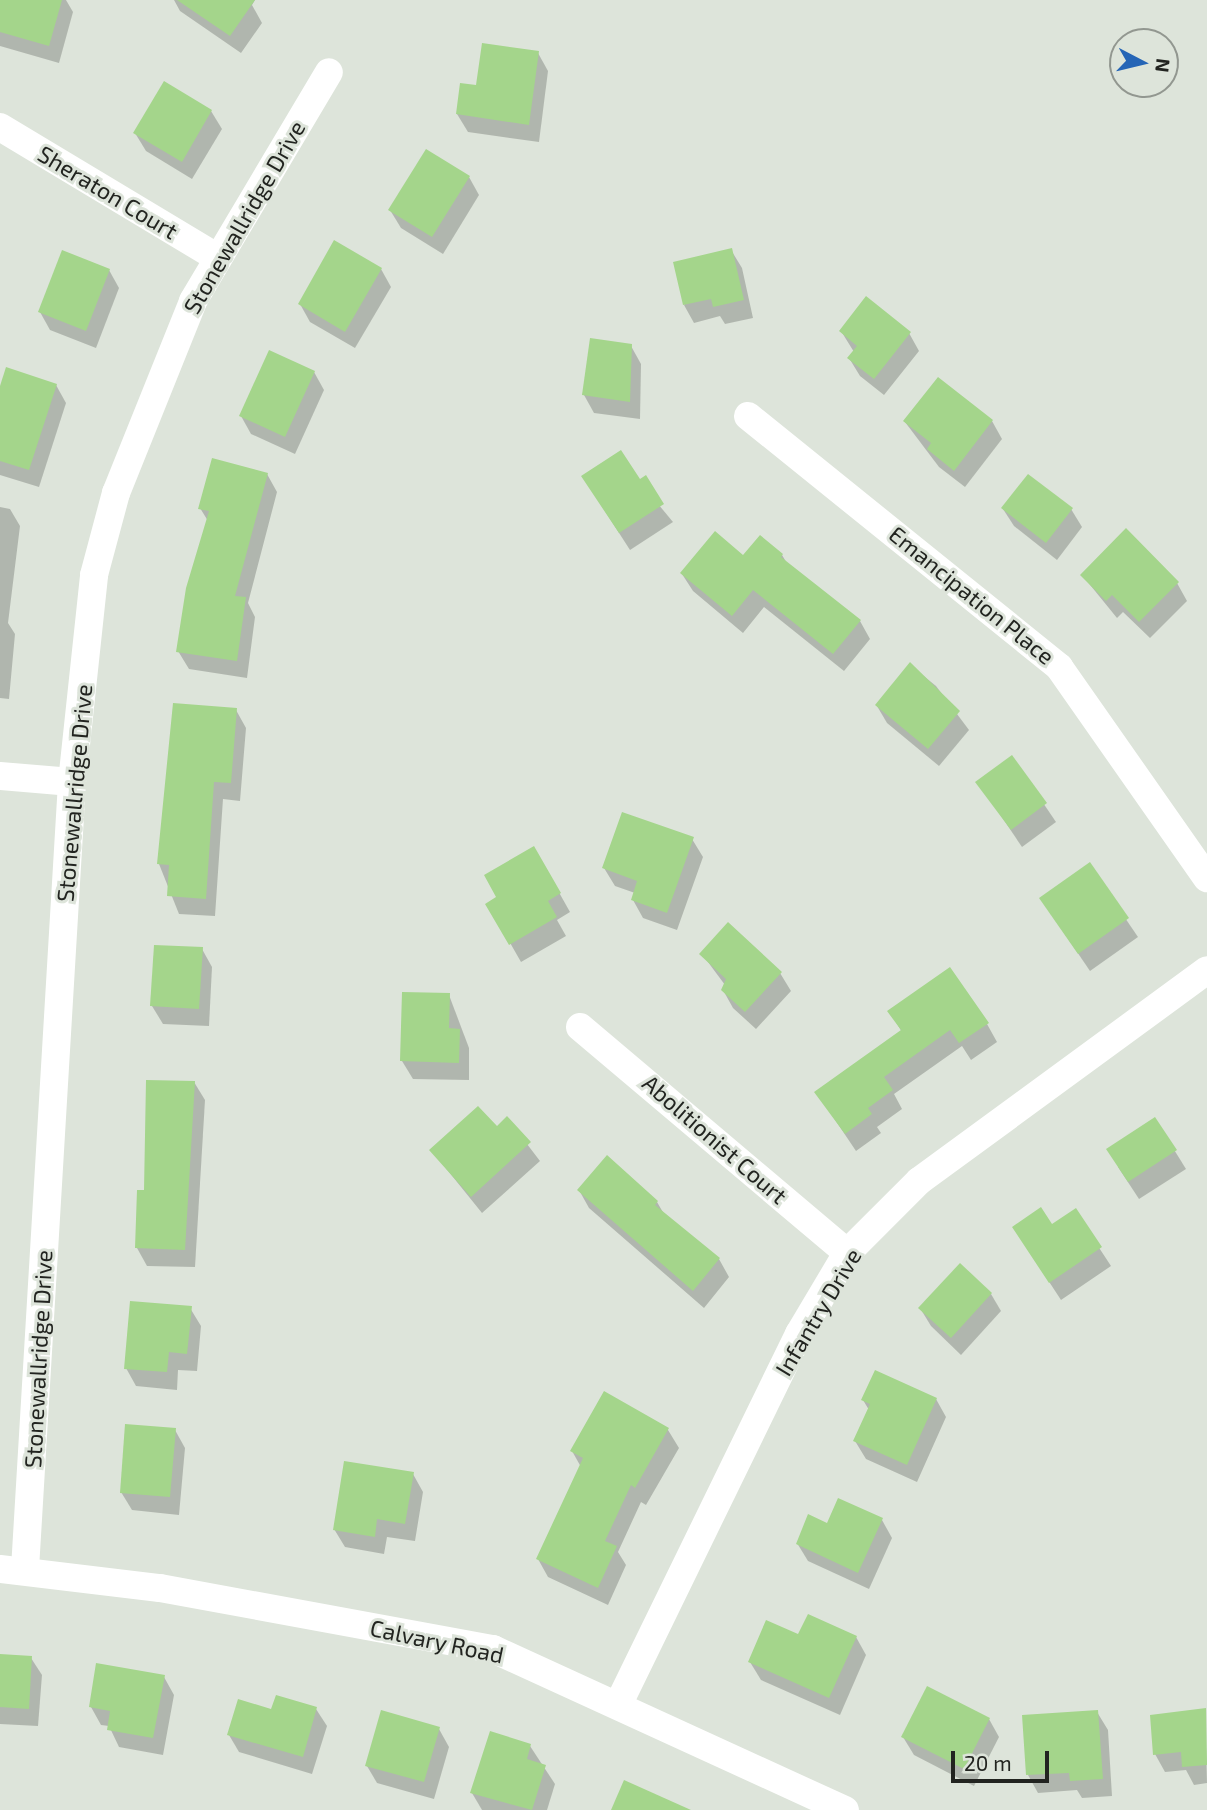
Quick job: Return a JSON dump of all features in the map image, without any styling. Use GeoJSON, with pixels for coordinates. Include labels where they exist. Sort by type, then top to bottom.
{"type":"FeatureCollection","features":[{"type":"Feature","properties":{"kind":"street","name":"Stonewallridge Drive"},"geometry":{"type":"LineString","coordinates":[[13,1569],[72,782],[94,575],[116,493],[151,399],[216,257],[329,72]]}},
{"type":"Feature","properties":{"kind":"street","name":"Sheraton Court"},"geometry":{"type":"LineString","coordinates":[[0,127],[216,257]]}},
{"type":"Feature","properties":{"kind":"street","name":"Emancipation Place"},"geometry":{"type":"LineString","coordinates":[[748,416],[1059,667],[1207,878]]}},
{"type":"Feature","properties":{"kind":"street"},"geometry":{"type":"LineString","coordinates":[[0,776],[72,782]]}},
{"type":"Feature","properties":{"kind":"street","name":"Infantry Drive"},"geometry":{"type":"LineString","coordinates":[[619,1703],[799,1334],[848,1254],[919,1181],[1207,970]]}},
{"type":"Feature","properties":{"kind":"street","name":"Abolitionist Court"},"geometry":{"type":"LineString","coordinates":[[580,1027],[848,1254]]}},
{"type":"Feature","properties":{"kind":"street","name":"Calvary Road"},"geometry":{"type":"LineString","coordinates":[[13,1569],[260,1605],[493,1648],[619,1703],[845,1810]]}},
{"type":"Feature","properties":{"kind":"building"},"geometry":{"type":"Polygon","coordinates":[[[0,0],[62,0],[49,46],[0,32],[0,0]]]}},
{"type":"Feature","properties":{"kind":"building"},"geometry":{"type":"Polygon","coordinates":[[[177,0],[255,0],[230,36],[177,0]]]}},
{"type":"Feature","properties":{"kind":"building"},"geometry":{"type":"Polygon","coordinates":[[[482,43],[539,51],[529,125],[456,114],[460,83],[476,85],[482,43]]]}},
{"type":"Feature","properties":{"kind":"building"},"geometry":{"type":"Polygon","coordinates":[[[164,81],[212,110],[182,162],[133,133],[164,81]]]}},
{"type":"Feature","properties":{"kind":"building"},"geometry":{"type":"Polygon","coordinates":[[[426,149],[470,176],[432,237],[388,210],[426,149]]]}},
{"type":"Feature","properties":{"kind":"building"},"geometry":{"type":"Polygon","coordinates":[[[334,240],[382,268],[345,332],[298,304],[334,240]]]}},
{"type":"Feature","properties":{"kind":"building"},"geometry":{"type":"Polygon","coordinates":[[[732,248],[744,300],[713,307],[711,299],[683,305],[673,262],[732,248]]]}},
{"type":"Feature","properties":{"kind":"building"},"geometry":{"type":"Polygon","coordinates":[[[62,250],[110,269],[86,331],[38,312],[62,250]]]}},
{"type":"Feature","properties":{"kind":"building"},"geometry":{"type":"Polygon","coordinates":[[[866,296],[911,332],[874,379],[847,358],[857,346],[839,331],[866,296]]]}},
{"type":"Feature","properties":{"kind":"building"},"geometry":{"type":"Polygon","coordinates":[[[590,338],[632,344],[630,402],[582,395],[590,338]]]}},
{"type":"Feature","properties":{"kind":"building"},"geometry":{"type":"Polygon","coordinates":[[[269,350],[315,371],[285,437],[239,416],[269,350]]]}},
{"type":"Feature","properties":{"kind":"building"},"geometry":{"type":"Polygon","coordinates":[[[6,367],[57,384],[29,470],[0,461],[0,386],[6,367]]]}},
{"type":"Feature","properties":{"kind":"building"},"geometry":{"type":"Polygon","coordinates":[[[938,377],[993,420],[954,471],[927,449],[931,443],[903,421],[938,377]]]}},
{"type":"Feature","properties":{"kind":"building"},"geometry":{"type":"Polygon","coordinates":[[[621,450],[640,479],[646,475],[664,504],[619,533],[581,476],[621,450]]]}},
{"type":"Feature","properties":{"kind":"building"},"geometry":{"type":"Polygon","coordinates":[[[212,458],[268,473],[235,596],[246,597],[237,661],[176,652],[186,588],[209,511],[198,509],[212,458]]]}},
{"type":"Feature","properties":{"kind":"building"},"geometry":{"type":"Polygon","coordinates":[[[1028,474],[1073,508],[1046,543],[1001,508],[1028,474]]]}},
{"type":"Feature","properties":{"kind":"building"},"geometry":{"type":"Polygon","coordinates":[[[1126,528],[1179,582],[1139,622],[1112,595],[1106,601],[1080,575],[1126,528]]]}},
{"type":"Feature","properties":{"kind":"building"},"geometry":{"type":"Polygon","coordinates":[[[715,531],[743,555],[760,535],[783,554],[781,557],[861,620],[833,654],[753,590],[732,616],[680,573],[715,531]]]}},
{"type":"Feature","properties":{"kind":"building"},"geometry":{"type":"Polygon","coordinates":[[[910,662],[960,711],[928,749],[875,705],[910,662]]]}},
{"type":"Feature","properties":{"kind":"building"},"geometry":{"type":"Polygon","coordinates":[[[173,703],[237,708],[231,783],[214,782],[206,899],[167,896],[169,865],[157,864],[173,703]]]}},
{"type":"Feature","properties":{"kind":"building"},"geometry":{"type":"Polygon","coordinates":[[[1012,755],[1047,803],[1011,830],[975,782],[1012,755]]]}},
{"type":"Feature","properties":{"kind":"building"},"geometry":{"type":"Polygon","coordinates":[[[622,812],[694,837],[667,913],[631,900],[637,881],[602,868],[622,812]]]}},
{"type":"Feature","properties":{"kind":"building"},"geometry":{"type":"Polygon","coordinates":[[[534,846],[561,893],[548,901],[557,917],[509,945],[485,904],[496,897],[484,875],[534,846]]]}},
{"type":"Feature","properties":{"kind":"building"},"geometry":{"type":"Polygon","coordinates":[[[1090,862],[1129,918],[1078,954],[1039,898],[1090,862]]]}},
{"type":"Feature","properties":{"kind":"building"},"geometry":{"type":"Polygon","coordinates":[[[728,922],[782,972],[745,1012],[721,990],[726,979],[699,954],[728,922]]]}},
{"type":"Feature","properties":{"kind":"building"},"geometry":{"type":"Polygon","coordinates":[[[154,945],[203,947],[199,1009],[150,1006],[154,945]]]}},
{"type":"Feature","properties":{"kind":"building"},"geometry":{"type":"Polygon","coordinates":[[[950,967],[989,1023],[959,1043],[950,1030],[884,1077],[893,1090],[868,1108],[872,1114],[845,1134],[814,1092],[901,1030],[887,1011],[950,967]]]}},
{"type":"Feature","properties":{"kind":"building"},"geometry":{"type":"Polygon","coordinates":[[[402,992],[450,993],[449,1028],[460,1029],[459,1063],[400,1061],[402,992]]]}},
{"type":"Feature","properties":{"kind":"building"},"geometry":{"type":"Polygon","coordinates":[[[146,1080],[195,1081],[185,1250],[135,1248],[137,1190],[144,1190],[146,1080]]]}},
{"type":"Feature","properties":{"kind":"building"},"geometry":{"type":"Polygon","coordinates":[[[478,1106],[497,1126],[507,1116],[531,1142],[471,1197],[429,1150],[478,1106]]]}},
{"type":"Feature","properties":{"kind":"building"},"geometry":{"type":"Polygon","coordinates":[[[1155,1117],[1177,1150],[1128,1182],[1106,1149],[1155,1117]]]}},
{"type":"Feature","properties":{"kind":"building"},"geometry":{"type":"Polygon","coordinates":[[[607,1155],[658,1201],[655,1205],[720,1258],[693,1291],[577,1190],[607,1155]]]}},
{"type":"Feature","properties":{"kind":"building"},"geometry":{"type":"Polygon","coordinates":[[[1041,1207],[1052,1224],[1076,1208],[1102,1247],[1049,1283],[1012,1227],[1041,1207]]]}},
{"type":"Feature","properties":{"kind":"building"},"geometry":{"type":"Polygon","coordinates":[[[960,1263],[992,1293],[951,1338],[918,1308],[960,1263]]]}},
{"type":"Feature","properties":{"kind":"building"},"geometry":{"type":"Polygon","coordinates":[[[130,1301],[192,1306],[187,1354],[169,1352],[167,1372],[124,1369],[130,1301]]]}},
{"type":"Feature","properties":{"kind":"building"},"geometry":{"type":"Polygon","coordinates":[[[875,1370],[937,1398],[907,1465],[853,1441],[870,1404],[861,1400],[875,1370]]]}},
{"type":"Feature","properties":{"kind":"building"},"geometry":{"type":"Polygon","coordinates":[[[604,1391],[669,1428],[635,1488],[631,1485],[605,1541],[617,1546],[598,1588],[536,1559],[583,1458],[570,1451],[604,1391]]]}},
{"type":"Feature","properties":{"kind":"building"},"geometry":{"type":"Polygon","coordinates":[[[125,1424],[176,1428],[170,1497],[120,1493],[125,1424]]]}},
{"type":"Feature","properties":{"kind":"building"},"geometry":{"type":"Polygon","coordinates":[[[344,1461],[414,1472],[405,1524],[377,1519],[375,1537],[333,1530],[344,1461]]]}},
{"type":"Feature","properties":{"kind":"building"},"geometry":{"type":"Polygon","coordinates":[[[838,1498],[883,1518],[858,1573],[796,1544],[808,1514],[827,1523],[838,1498]]]}},
{"type":"Feature","properties":{"kind":"building"},"geometry":{"type":"Polygon","coordinates":[[[808,1614],[857,1636],[829,1698],[748,1662],[766,1620],[798,1634],[808,1614]]]}},
{"type":"Feature","properties":{"kind":"building"},"geometry":{"type":"Polygon","coordinates":[[[0,1654],[32,1656],[29,1709],[0,1707],[0,1654]]]}},
{"type":"Feature","properties":{"kind":"building"},"geometry":{"type":"Polygon","coordinates":[[[96,1663],[165,1675],[153,1738],[107,1730],[110,1711],[89,1707],[96,1663]]]}},
{"type":"Feature","properties":{"kind":"building"},"geometry":{"type":"Polygon","coordinates":[[[927,1686],[990,1718],[964,1769],[901,1737],[927,1686]]]}},
{"type":"Feature","properties":{"kind":"building"},"geometry":{"type":"Polygon","coordinates":[[[276,1695],[317,1707],[303,1757],[227,1735],[238,1699],[271,1709],[276,1695]]]}},
{"type":"Feature","properties":{"kind":"building"},"geometry":{"type":"Polygon","coordinates":[[[1206,1708],[1207,1765],[1182,1767],[1181,1752],[1153,1755],[1150,1715],[1206,1708]]]}},
{"type":"Feature","properties":{"kind":"building"},"geometry":{"type":"Polygon","coordinates":[[[381,1710],[440,1727],[424,1782],[365,1766],[381,1710]]]}},
{"type":"Feature","properties":{"kind":"building"},"geometry":{"type":"Polygon","coordinates":[[[1098,1710],[1103,1779],[1070,1781],[1069,1773],[1026,1775],[1022,1715],[1098,1710]]]}},
{"type":"Feature","properties":{"kind":"building"},"geometry":{"type":"Polygon","coordinates":[[[490,1731],[531,1744],[527,1759],[546,1765],[532,1810],[470,1793],[490,1731]]]}},
{"type":"Feature","properties":{"kind":"building"},"geometry":{"type":"Polygon","coordinates":[[[624,1780],[691,1810],[611,1810],[624,1780]]]}}]}
